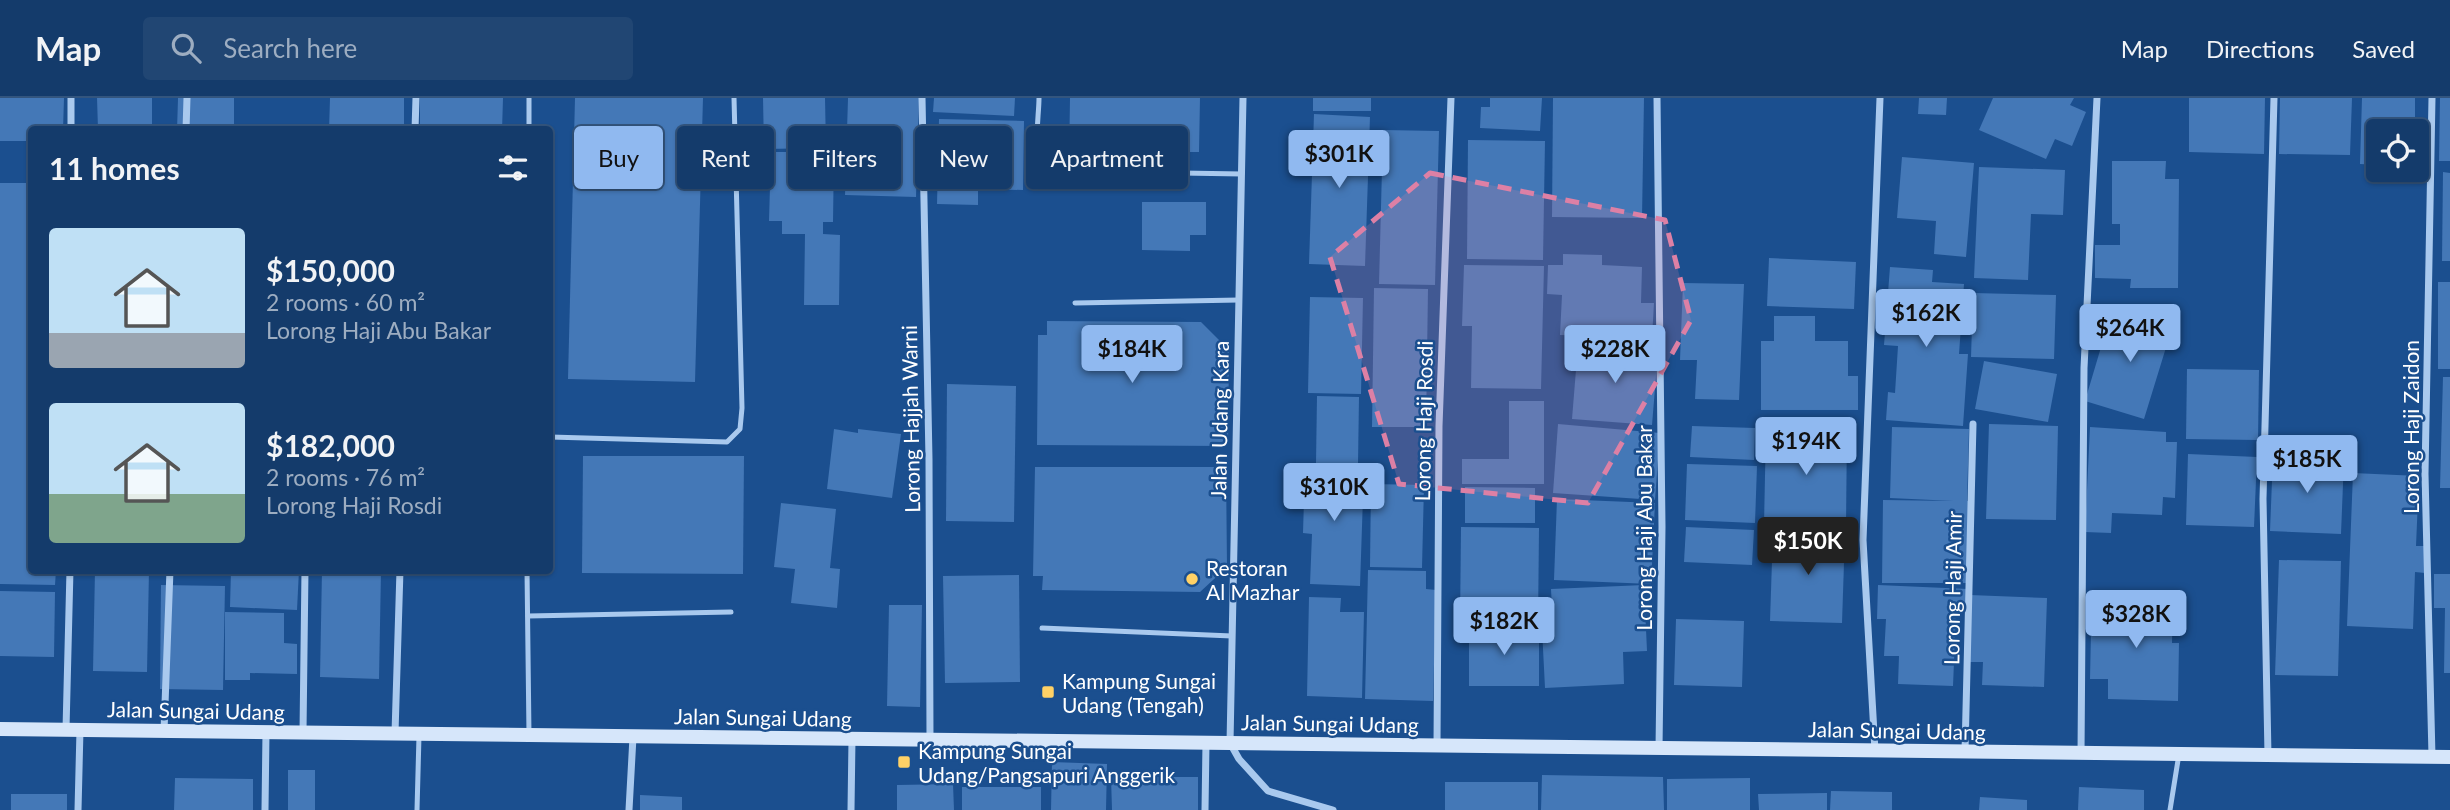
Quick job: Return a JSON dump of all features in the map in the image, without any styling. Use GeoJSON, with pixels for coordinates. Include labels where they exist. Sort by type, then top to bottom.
{"type":"FeatureCollection","features":[{"type":"Feature","properties":{"kind":"street"},"geometry":{"type":"LineString","coordinates":[[71,98],[71,126]]}},
{"type":"Feature","properties":{"kind":"street"},"geometry":{"type":"LineString","coordinates":[[186,126],[187,98]]}},
{"type":"Feature","properties":{"kind":"street"},"geometry":{"type":"LineString","coordinates":[[415,126],[416,98]]}},
{"type":"Feature","properties":{"kind":"street","name":"Lorong Hajjah Warni"},"geometry":{"type":"LineString","coordinates":[[922,98],[929,459],[930,740]]}},
{"type":"Feature","properties":{"kind":"street","name":"Jalan Udang Kara"},"geometry":{"type":"LineString","coordinates":[[1230,743],[1243,98]]}},
{"type":"Feature","properties":{"kind":"street","name":"Lorong Haji Rosdi"},"geometry":{"type":"LineString","coordinates":[[1437,745],[1439,426],[1451,98]]}},
{"type":"Feature","properties":{"kind":"street","name":"Lorong Haji Abu Bakar"},"geometry":{"type":"LineString","coordinates":[[1657,98],[1662,527],[1659,748]]}},
{"type":"Feature","properties":{"kind":"street"},"geometry":{"type":"LineString","coordinates":[[1875,751],[1863,540],[1880,98]]}},
{"type":"Feature","properties":{"kind":"street"},"geometry":{"type":"LineString","coordinates":[[2081,753],[2084,368],[2097,98]]}},
{"type":"Feature","properties":{"kind":"street"},"geometry":{"type":"LineString","coordinates":[[2268,755],[2263,499],[2274,98]]}},
{"type":"Feature","properties":{"kind":"street","name":"Lorong Haji Zaidon"},"geometry":{"type":"LineString","coordinates":[[2432,98],[2426,474],[2432,757]]}},
{"type":"Feature","properties":{"kind":"street","name":"Lorong Haji Amir"},"geometry":{"type":"LineString","coordinates":[[1965,752],[1973,424]]}},
{"type":"Feature","properties":{"kind":"street"},"geometry":{"type":"LineString","coordinates":[[70,574],[73,730],[78,810]]}},
{"type":"Feature","properties":{"kind":"street"},"geometry":{"type":"LineString","coordinates":[[164,731],[170,574]]}},
{"type":"Feature","properties":{"kind":"street"},"geometry":{"type":"LineString","coordinates":[[303,732],[305,574]]}},
{"type":"Feature","properties":{"kind":"street"},"geometry":{"type":"LineString","coordinates":[[395,734],[400,574]]}},
{"type":"Feature","properties":{"kind":"street","name":"Jalan Sungai Udang"},"geometry":{"type":"LineString","coordinates":[[0,729],[2450,757]]}},
{"type":"Feature","properties":{"kind":"street"},"geometry":{"type":"LineString","coordinates":[[265,810],[266,732]]}},
{"type":"Feature","properties":{"kind":"street"},"geometry":{"type":"LineString","coordinates":[[629,810],[633,737]]}},
{"type":"Feature","properties":{"kind":"street"},"geometry":{"type":"LineString","coordinates":[[851,810],[852,739]]}},
{"type":"Feature","properties":{"kind":"street"},"geometry":{"type":"LineString","coordinates":[[1205,810],[1206,743]]}},
{"type":"Feature","properties":{"kind":"street"},"geometry":{"type":"LineString","coordinates":[[1230,743],[1239,760],[1268,791],[1333,810]]}},
{"type":"Feature","properties":{"kind":"lane"},"geometry":{"type":"LineString","coordinates":[[529,98],[529,126]]}},
{"type":"Feature","properties":{"kind":"lane"},"geometry":{"type":"LineString","coordinates":[[553,437],[727,442],[740,429],[742,408],[734,98]]}},
{"type":"Feature","properties":{"kind":"lane"},"geometry":{"type":"LineString","coordinates":[[1039,98],[1038,149],[1041,160],[1049,168],[1059,171],[1242,174]]}},
{"type":"Feature","properties":{"kind":"lane"},"geometry":{"type":"LineString","coordinates":[[1075,303],[1239,300]]}},
{"type":"Feature","properties":{"kind":"lane"},"geometry":{"type":"LineString","coordinates":[[527,574],[529,735]]}},
{"type":"Feature","properties":{"kind":"lane"},"geometry":{"type":"LineString","coordinates":[[528,616],[732,612]]}},
{"type":"Feature","properties":{"kind":"lane"},"geometry":{"type":"LineString","coordinates":[[1042,628],[1232,636]]}},
{"type":"Feature","properties":{"kind":"lane"},"geometry":{"type":"LineString","coordinates":[[417,810],[419,734]]}},
{"type":"Feature","properties":{"kind":"lane"},"geometry":{"type":"LineString","coordinates":[[2170,810],[2179,754]]}},
{"type":"Feature","properties":{"kind":"highlighted area"},"geometry":{"type":"Polygon","coordinates":[[[1430,173],[1665,220],[1691,320],[1588,503],[1399,484],[1330,257],[1430,173]]]}},
{"type":"Feature","properties":{"kind":"building"},"geometry":{"type":"Polygon","coordinates":[[[0,98],[64,98],[63,126],[28,126],[28,141],[0,141],[0,98]]]}},
{"type":"Feature","properties":{"kind":"building"},"geometry":{"type":"Polygon","coordinates":[[[97,98],[152,98],[152,126],[98,126],[97,98]]]}},
{"type":"Feature","properties":{"kind":"building"},"geometry":{"type":"Polygon","coordinates":[[[178,98],[234,98],[234,126],[177,126],[178,98]]]}},
{"type":"Feature","properties":{"kind":"building"},"geometry":{"type":"Polygon","coordinates":[[[330,98],[404,98],[404,126],[329,126],[330,98]]]}},
{"type":"Feature","properties":{"kind":"building"},"geometry":{"type":"Polygon","coordinates":[[[420,98],[503,98],[502,126],[420,126],[420,98]]]}},
{"type":"Feature","properties":{"kind":"building"},"geometry":{"type":"Polygon","coordinates":[[[575,98],[703,98],[702,126],[677,126],[677,189],[700,189],[695,382],[568,379],[574,138],[574,189],[663,189],[663,126],[574,126],[575,98]]]}},
{"type":"Feature","properties":{"kind":"building"},"geometry":{"type":"Polygon","coordinates":[[[763,98],[825,98],[826,126],[788,126],[788,149],[774,149],[774,126],[764,126],[763,98]]]}},
{"type":"Feature","properties":{"kind":"building"},"geometry":{"type":"Polygon","coordinates":[[[848,98],[919,98],[918,126],[915,126],[916,197],[845,195],[845,189],[901,189],[901,126],[847,126],[848,98]]]}},
{"type":"Feature","properties":{"kind":"building"},"geometry":{"type":"Polygon","coordinates":[[[934,98],[1015,98],[1014,116],[933,112],[934,98]]]}},
{"type":"Feature","properties":{"kind":"building"},"geometry":{"type":"Polygon","coordinates":[[[1070,98],[1200,98],[1199,152],[1188,152],[1188,126],[1070,126],[1070,98]]]}},
{"type":"Feature","properties":{"kind":"building"},"geometry":{"type":"Polygon","coordinates":[[[1313,98],[1371,98],[1371,111],[1313,111],[1313,98]]]}},
{"type":"Feature","properties":{"kind":"building"},"geometry":{"type":"Polygon","coordinates":[[[1490,98],[1542,98],[1540,131],[1480,128],[1481,107],[1490,107],[1490,98]]]}},
{"type":"Feature","properties":{"kind":"building"},"geometry":{"type":"Polygon","coordinates":[[[1553,98],[1644,98],[1642,218],[1552,217],[1553,98]]]}},
{"type":"Feature","properties":{"kind":"building"},"geometry":{"type":"Polygon","coordinates":[[[1919,98],[1947,98],[1946,115],[1918,114],[1919,98]]]}},
{"type":"Feature","properties":{"kind":"building"},"geometry":{"type":"Polygon","coordinates":[[[1993,98],[2074,98],[2070,105],[2086,112],[2072,146],[2055,139],[2046,159],[1979,130],[1993,98]]]}},
{"type":"Feature","properties":{"kind":"building"},"geometry":{"type":"Polygon","coordinates":[[[2189,98],[2265,98],[2264,154],[2189,152],[2189,98]]]}},
{"type":"Feature","properties":{"kind":"building"},"geometry":{"type":"Polygon","coordinates":[[[2280,98],[2352,98],[2350,155],[2279,154],[2280,98]]]}},
{"type":"Feature","properties":{"kind":"building"},"geometry":{"type":"Polygon","coordinates":[[[2362,98],[2415,98],[2415,119],[2366,119],[2366,164],[2360,164],[2362,98]]]}},
{"type":"Feature","properties":{"kind":"building"},"geometry":{"type":"Polygon","coordinates":[[[2440,98],[2450,98],[2450,161],[2439,161],[2440,98]]]}},
{"type":"Feature","properties":{"kind":"building"},"geometry":{"type":"Polygon","coordinates":[[[1314,114],[1370,117],[1365,266],[1309,264],[1314,114]]]}},
{"type":"Feature","properties":{"kind":"building"},"geometry":{"type":"Polygon","coordinates":[[[939,119],[1024,121],[1023,190],[978,189],[1012,189],[1012,126],[939,126],[939,119]]]}},
{"type":"Feature","properties":{"kind":"building"},"geometry":{"type":"Polygon","coordinates":[[[1383,130],[1439,131],[1435,285],[1379,284],[1383,130]]]}},
{"type":"Feature","properties":{"kind":"building"},"geometry":{"type":"Polygon","coordinates":[[[1468,140],[1545,141],[1543,260],[1467,259],[1468,140]]]}},
{"type":"Feature","properties":{"kind":"building"},"geometry":{"type":"Polygon","coordinates":[[[774,152],[788,152],[788,189],[833,189],[833,222],[823,222],[823,234],[840,235],[839,305],[804,305],[805,234],[782,234],[782,221],[769,221],[770,189],[774,189],[774,152]]]}},
{"type":"Feature","properties":{"kind":"building"},"geometry":{"type":"Polygon","coordinates":[[[1902,157],[1974,163],[1966,257],[1934,254],[1936,221],[1897,218],[1902,157]]]}},
{"type":"Feature","properties":{"kind":"building"},"geometry":{"type":"Polygon","coordinates":[[[2112,161],[2166,161],[2165,179],[2179,179],[2178,288],[2130,288],[2131,279],[2095,278],[2095,245],[2120,245],[2120,224],[2112,224],[2112,161]]]}},
{"type":"Feature","properties":{"kind":"building"},"geometry":{"type":"Polygon","coordinates":[[[1979,167],[2065,170],[2063,215],[2031,214],[2028,280],[1974,278],[1979,167]]]}},
{"type":"Feature","properties":{"kind":"building"},"geometry":{"type":"Polygon","coordinates":[[[2443,172],[2450,173],[2450,261],[2442,261],[2443,172]]]}},
{"type":"Feature","properties":{"kind":"building"},"geometry":{"type":"Polygon","coordinates":[[[0,183],[28,183],[28,574],[56,574],[55,585],[0,584],[0,183]]]}},
{"type":"Feature","properties":{"kind":"building"},"geometry":{"type":"Polygon","coordinates":[[[937,189],[978,189],[978,205],[937,204],[937,189]]]}},
{"type":"Feature","properties":{"kind":"building"},"geometry":{"type":"Polygon","coordinates":[[[1142,202],[1206,202],[1206,235],[1190,235],[1190,251],[1142,250],[1142,202]]]}},
{"type":"Feature","properties":{"kind":"building"},"geometry":{"type":"Polygon","coordinates":[[[1563,254],[1602,255],[1602,265],[1642,267],[1641,303],[1654,303],[1652,338],[1560,335],[1562,295],[1547,294],[1548,265],[1563,265],[1563,254]]]}},
{"type":"Feature","properties":{"kind":"building"},"geometry":{"type":"Polygon","coordinates":[[[1769,258],[1856,262],[1854,309],[1767,306],[1769,258]]]}},
{"type":"Feature","properties":{"kind":"building"},"geometry":{"type":"Polygon","coordinates":[[[1464,265],[1544,266],[1541,389],[1471,388],[1472,326],[1462,326],[1464,265]]]}},
{"type":"Feature","properties":{"kind":"building"},"geometry":{"type":"Polygon","coordinates":[[[1890,267],[1933,270],[1932,282],[1964,284],[1959,354],[1968,354],[1963,426],[1886,420],[1888,392],[1895,393],[1898,346],[1884,345],[1890,267]]]}},
{"type":"Feature","properties":{"kind":"building"},"geometry":{"type":"Polygon","coordinates":[[[2438,282],[2450,282],[2450,369],[2438,369],[2438,282]]]}},
{"type":"Feature","properties":{"kind":"building"},"geometry":{"type":"Polygon","coordinates":[[[1683,283],[1744,284],[1739,400],[1695,399],[1697,360],[1680,360],[1683,283]]]}},
{"type":"Feature","properties":{"kind":"building"},"geometry":{"type":"Polygon","coordinates":[[[1374,288],[1428,289],[1426,427],[1372,427],[1374,288]]]}},
{"type":"Feature","properties":{"kind":"building"},"geometry":{"type":"Polygon","coordinates":[[[1973,293],[2056,295],[2054,359],[1971,357],[1973,293]]]}},
{"type":"Feature","properties":{"kind":"building"},"geometry":{"type":"Polygon","coordinates":[[[1310,297],[1363,298],[1361,394],[1308,393],[1310,297]]]}},
{"type":"Feature","properties":{"kind":"building"},"geometry":{"type":"Polygon","coordinates":[[[2151,307],[2176,315],[2144,419],[2085,401],[2110,317],[2145,327],[2151,307]]]}},
{"type":"Feature","properties":{"kind":"building"},"geometry":{"type":"Polygon","coordinates":[[[1774,316],[1815,316],[1815,341],[1848,341],[1848,376],[1858,376],[1858,410],[1761,410],[1761,341],[1774,341],[1774,316]]]}},
{"type":"Feature","properties":{"kind":"building"},"geometry":{"type":"Polygon","coordinates":[[[1047,321],[1201,322],[1229,350],[1228,446],[1037,445],[1038,335],[1047,335],[1047,321]]]}},
{"type":"Feature","properties":{"kind":"building"},"geometry":{"type":"Polygon","coordinates":[[[1578,345],[1658,352],[1652,425],[1572,419],[1578,345]]]}},
{"type":"Feature","properties":{"kind":"building"},"geometry":{"type":"Polygon","coordinates":[[[1984,361],[2057,374],[2048,422],[1975,409],[1984,361]]]}},
{"type":"Feature","properties":{"kind":"building"},"geometry":{"type":"Polygon","coordinates":[[[2187,369],[2259,370],[2258,440],[2186,439],[2187,369]]]}},
{"type":"Feature","properties":{"kind":"building"},"geometry":{"type":"Polygon","coordinates":[[[2443,377],[2450,377],[2450,488],[2440,488],[2443,377]]]}},
{"type":"Feature","properties":{"kind":"building"},"geometry":{"type":"Polygon","coordinates":[[[947,384],[1016,386],[1014,522],[946,521],[947,384]]]}},
{"type":"Feature","properties":{"kind":"building"},"geometry":{"type":"Polygon","coordinates":[[[1317,396],[1359,397],[1358,464],[1316,463],[1317,396]]]}},
{"type":"Feature","properties":{"kind":"building"},"geometry":{"type":"Polygon","coordinates":[[[1509,401],[1544,401],[1544,484],[1462,484],[1462,459],[1509,459],[1509,401]]]}},
{"type":"Feature","properties":{"kind":"building"},"geometry":{"type":"Polygon","coordinates":[[[1558,424],[1660,433],[1655,500],[1553,493],[1558,424]]]}},
{"type":"Feature","properties":{"kind":"building"},"geometry":{"type":"Polygon","coordinates":[[[1989,424],[2058,426],[2056,520],[1986,519],[1989,424]]]}},
{"type":"Feature","properties":{"kind":"building"},"geometry":{"type":"Polygon","coordinates":[[[1692,426],[1755,428],[1754,460],[1690,457],[1692,426]]]}},
{"type":"Feature","properties":{"kind":"building"},"geometry":{"type":"Polygon","coordinates":[[[1766,427],[1847,428],[1846,526],[1764,525],[1766,427]]]}},
{"type":"Feature","properties":{"kind":"building"},"geometry":{"type":"Polygon","coordinates":[[[1892,427],[1969,429],[1967,501],[1971,501],[1970,583],[1882,583],[1883,500],[1954,501],[1890,498],[1892,427]]]}},
{"type":"Feature","properties":{"kind":"building"},"geometry":{"type":"Polygon","coordinates":[[[2090,427],[2166,432],[2166,442],[2177,442],[2175,498],[2163,497],[2162,515],[2112,513],[2111,533],[2085,532],[2090,427]]]}},
{"type":"Feature","properties":{"kind":"building"},"geometry":{"type":"Polygon","coordinates":[[[834,429],[858,433],[858,429],[901,434],[892,498],[827,489],[834,429]]]}},
{"type":"Feature","properties":{"kind":"building"},"geometry":{"type":"Polygon","coordinates":[[[2188,454],[2257,457],[2254,527],[2186,525],[2188,454]]]}},
{"type":"Feature","properties":{"kind":"building"},"geometry":{"type":"Polygon","coordinates":[[[583,456],[744,456],[743,574],[582,573],[583,456]]]}},
{"type":"Feature","properties":{"kind":"building"},"geometry":{"type":"Polygon","coordinates":[[[2273,456],[2344,459],[2341,534],[2270,531],[2273,456]]]}},
{"type":"Feature","properties":{"kind":"building"},"geometry":{"type":"Polygon","coordinates":[[[1687,464],[1757,466],[1755,523],[1685,520],[1687,464]]]}},
{"type":"Feature","properties":{"kind":"building"},"geometry":{"type":"Polygon","coordinates":[[[1305,466],[1364,467],[1360,586],[1310,584],[1312,534],[1303,533],[1305,466]]]}},
{"type":"Feature","properties":{"kind":"building"},"geometry":{"type":"Polygon","coordinates":[[[1035,467],[1226,467],[1227,567],[1200,592],[1042,590],[1043,576],[1033,576],[1035,467]]]}},
{"type":"Feature","properties":{"kind":"building"},"geometry":{"type":"Polygon","coordinates":[[[2353,473],[2419,476],[2416,546],[2427,546],[2425,573],[2415,572],[2413,629],[2347,626],[2353,473]]]}},
{"type":"Feature","properties":{"kind":"building"},"geometry":{"type":"Polygon","coordinates":[[[1371,484],[1424,485],[1422,568],[1370,567],[1371,484]]]}},
{"type":"Feature","properties":{"kind":"building"},"geometry":{"type":"Polygon","coordinates":[[[1465,487],[1535,488],[1535,523],[1465,523],[1465,487]]]}},
{"type":"Feature","properties":{"kind":"building"},"geometry":{"type":"Polygon","coordinates":[[[1557,499],[1655,503],[1651,584],[1554,580],[1557,499]]]}},
{"type":"Feature","properties":{"kind":"building"},"geometry":{"type":"Polygon","coordinates":[[[781,503],[836,509],[830,568],[840,569],[837,608],[791,603],[795,569],[774,567],[781,503]]]}},
{"type":"Feature","properties":{"kind":"building"},"geometry":{"type":"Polygon","coordinates":[[[1461,527],[1539,528],[1538,625],[1460,624],[1461,527]]]}},
{"type":"Feature","properties":{"kind":"building"},"geometry":{"type":"Polygon","coordinates":[[[1686,527],[1754,530],[1752,565],[1684,562],[1686,527]]]}},
{"type":"Feature","properties":{"kind":"building"},"geometry":{"type":"Polygon","coordinates":[[[1773,531],[1845,533],[1842,623],[1770,621],[1773,531]]]}},
{"type":"Feature","properties":{"kind":"building"},"geometry":{"type":"Polygon","coordinates":[[[2279,560],[2341,561],[2338,676],[2275,675],[2279,560]]]}},
{"type":"Feature","properties":{"kind":"building"},"geometry":{"type":"Polygon","coordinates":[[[1368,570],[1426,571],[1426,589],[1436,590],[1433,701],[1365,699],[1368,570]]]}},
{"type":"Feature","properties":{"kind":"building"},"geometry":{"type":"Polygon","coordinates":[[[95,574],[149,574],[147,672],[93,671],[95,574]]]}},
{"type":"Feature","properties":{"kind":"building"},"geometry":{"type":"Polygon","coordinates":[[[231,574],[299,574],[297,610],[230,607],[231,574]]]}},
{"type":"Feature","properties":{"kind":"building"},"geometry":{"type":"Polygon","coordinates":[[[322,574],[381,574],[379,679],[320,677],[322,574]]]}},
{"type":"Feature","properties":{"kind":"building"},"geometry":{"type":"Polygon","coordinates":[[[2434,574],[2450,574],[2450,673],[2444,673],[2445,608],[2434,608],[2434,574]]]}},
{"type":"Feature","properties":{"kind":"building"},"geometry":{"type":"Polygon","coordinates":[[[1019,575],[1020,682],[945,683],[943,576],[1019,575]]]}},
{"type":"Feature","properties":{"kind":"building"},"geometry":{"type":"Polygon","coordinates":[[[161,585],[225,586],[223,690],[160,689],[161,585]]]}},
{"type":"Feature","properties":{"kind":"building"},"geometry":{"type":"Polygon","coordinates":[[[1644,585],[1647,651],[1623,652],[1624,684],[1545,688],[1542,629],[1553,629],[1551,589],[1644,585]]]}},
{"type":"Feature","properties":{"kind":"building"},"geometry":{"type":"Polygon","coordinates":[[[1878,585],[1968,589],[1967,613],[1956,613],[1953,686],[1898,684],[1899,656],[1884,656],[1886,619],[1877,619],[1878,585]]]}},
{"type":"Feature","properties":{"kind":"building"},"geometry":{"type":"Polygon","coordinates":[[[0,591],[55,592],[54,657],[0,656],[0,591]]]}},
{"type":"Feature","properties":{"kind":"building"},"geometry":{"type":"Polygon","coordinates":[[[1970,595],[2047,598],[2044,687],[1982,685],[1983,662],[1968,662],[1970,595]]]}},
{"type":"Feature","properties":{"kind":"building"},"geometry":{"type":"Polygon","coordinates":[[[1309,597],[1341,598],[1340,612],[1364,612],[1362,698],[1307,696],[1309,597]]]}},
{"type":"Feature","properties":{"kind":"building"},"geometry":{"type":"Polygon","coordinates":[[[2100,599],[2173,601],[2172,643],[2179,643],[2178,701],[2108,699],[2108,679],[2090,679],[2091,632],[2099,632],[2100,599]]]}},
{"type":"Feature","properties":{"kind":"building"},"geometry":{"type":"Polygon","coordinates":[[[889,605],[922,605],[920,707],[887,706],[889,605]]]}},
{"type":"Feature","properties":{"kind":"building"},"geometry":{"type":"Polygon","coordinates":[[[225,612],[284,613],[284,643],[297,644],[297,674],[250,673],[250,680],[225,680],[225,612]]]}},
{"type":"Feature","properties":{"kind":"building"},"geometry":{"type":"Polygon","coordinates":[[[1676,619],[1744,621],[1742,687],[1674,685],[1676,619]]]}},
{"type":"Feature","properties":{"kind":"building"},"geometry":{"type":"Polygon","coordinates":[[[1469,628],[1539,628],[1539,686],[1469,686],[1469,628]]]}},
{"type":"Feature","properties":{"kind":"building"},"geometry":{"type":"Polygon","coordinates":[[[1052,762],[1107,764],[1106,810],[1051,810],[1052,762]]]}},
{"type":"Feature","properties":{"kind":"building"},"geometry":{"type":"Polygon","coordinates":[[[288,770],[315,770],[315,810],[288,810],[288,770]]]}},
{"type":"Feature","properties":{"kind":"building"},"geometry":{"type":"Polygon","coordinates":[[[1542,775],[1663,777],[1664,810],[1541,810],[1542,775]]]}},
{"type":"Feature","properties":{"kind":"building"},"geometry":{"type":"Polygon","coordinates":[[[1111,777],[1198,777],[1198,810],[1112,810],[1111,777]]]}},
{"type":"Feature","properties":{"kind":"building"},"geometry":{"type":"Polygon","coordinates":[[[175,778],[253,779],[253,810],[174,810],[175,778]]]}},
{"type":"Feature","properties":{"kind":"building"},"geometry":{"type":"Polygon","coordinates":[[[1750,778],[1750,810],[1667,810],[1667,779],[1750,778]]]}},
{"type":"Feature","properties":{"kind":"building"},"geometry":{"type":"Polygon","coordinates":[[[1445,782],[1538,782],[1538,810],[1445,810],[1445,782]]]}},
{"type":"Feature","properties":{"kind":"building"},"geometry":{"type":"Polygon","coordinates":[[[953,784],[954,810],[897,810],[897,785],[953,784]]]}},
{"type":"Feature","properties":{"kind":"building"},"geometry":{"type":"Polygon","coordinates":[[[962,787],[1041,787],[1041,810],[962,810],[962,787]]]}},
{"type":"Feature","properties":{"kind":"building"},"geometry":{"type":"Polygon","coordinates":[[[2079,787],[2144,790],[2144,810],[2078,810],[2079,787]]]}},
{"type":"Feature","properties":{"kind":"building"},"geometry":{"type":"Polygon","coordinates":[[[1831,791],[1892,792],[1892,810],[1830,810],[1831,791]]]}},
{"type":"Feature","properties":{"kind":"building"},"geometry":{"type":"Polygon","coordinates":[[[1827,793],[1827,810],[1759,810],[1758,794],[1827,793]]]}},
{"type":"Feature","properties":{"kind":"building"},"geometry":{"type":"Polygon","coordinates":[[[11,794],[67,794],[67,810],[11,810],[11,794]]]}},
{"type":"Feature","properties":{"kind":"building"},"geometry":{"type":"Polygon","coordinates":[[[640,795],[682,797],[682,810],[640,810],[640,795]]]}},
{"type":"Feature","properties":{"kind":"building"},"geometry":{"type":"Polygon","coordinates":[[[1980,797],[2027,800],[2027,810],[1979,810],[1980,797]]]}},
{"type":"Feature","properties":{"kind":"place","name":"Restoran Al Mazhar"},"geometry":{"type":"Point","coordinates":[1192,579]}},
{"type":"Feature","properties":{"kind":"place","name":"Kampung Sungai Udang (Tengah)"},"geometry":{"type":"Point","coordinates":[1048,692]}},
{"type":"Feature","properties":{"kind":"place","name":"Kampung Sungai Udang/Pangsapuri Anggerik"},"geometry":{"type":"Point","coordinates":[904,762]}}]}
